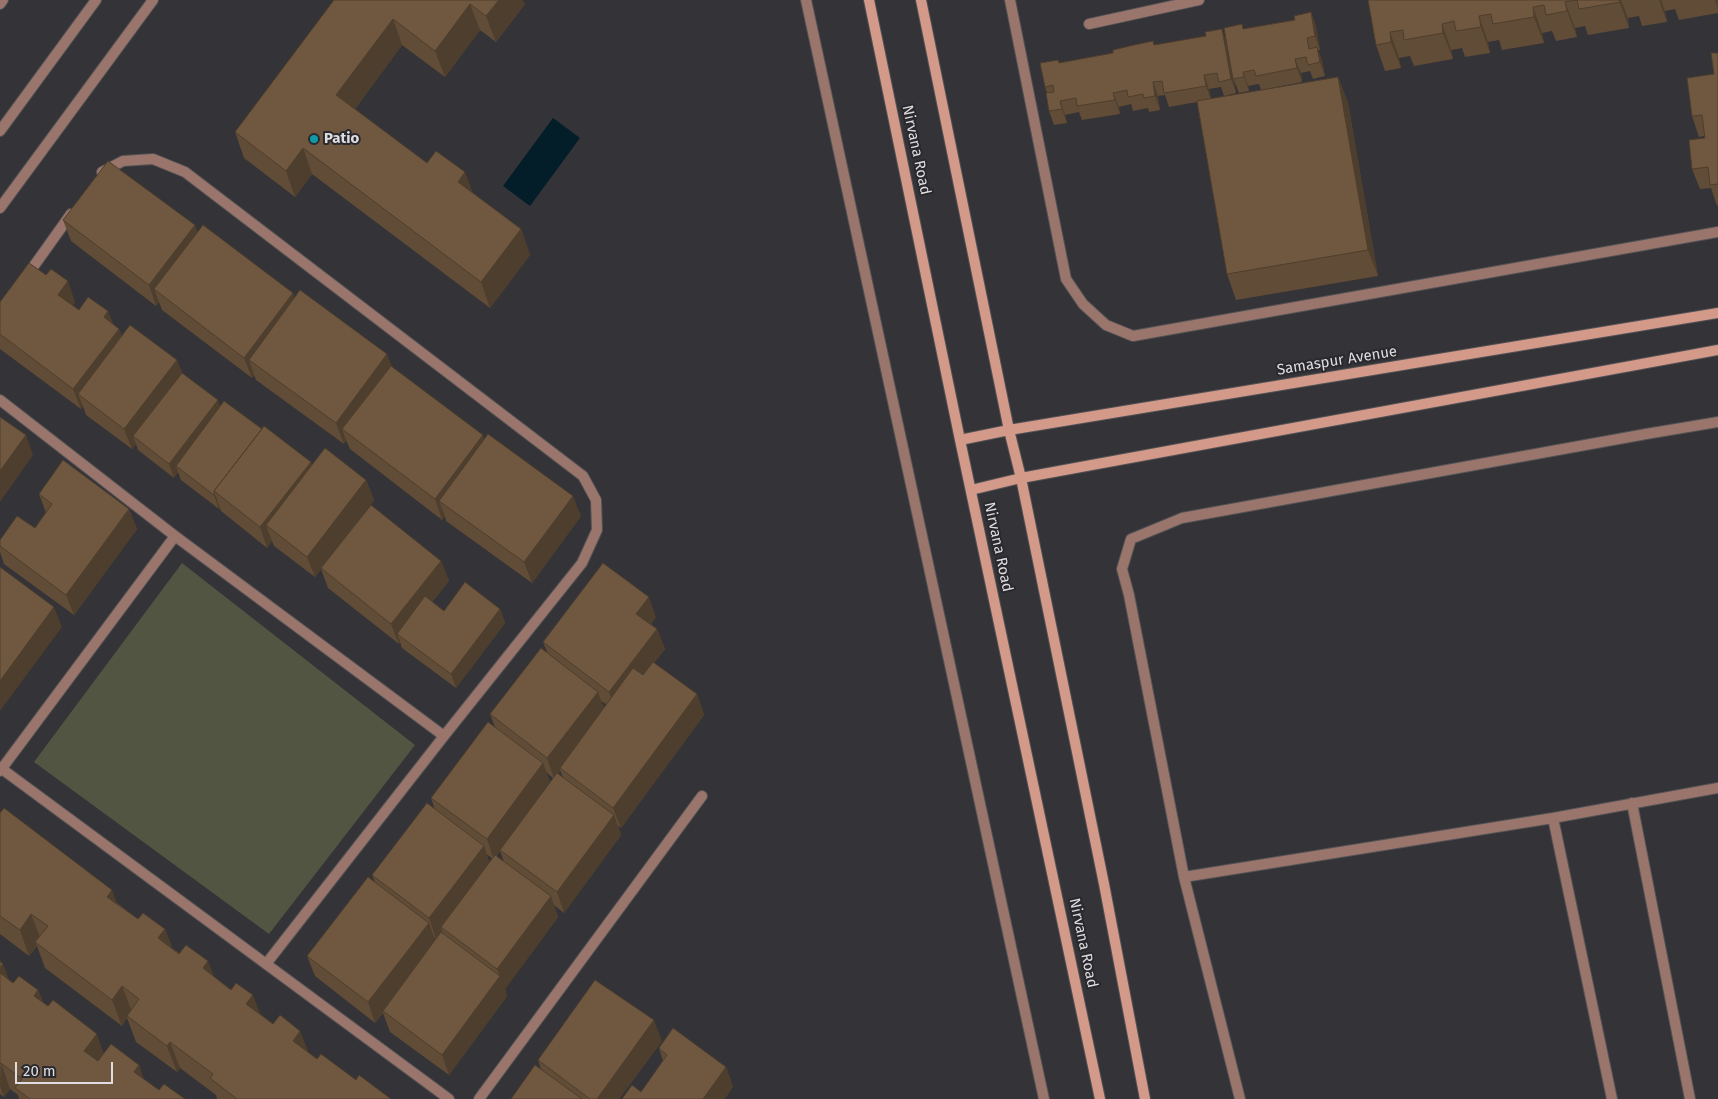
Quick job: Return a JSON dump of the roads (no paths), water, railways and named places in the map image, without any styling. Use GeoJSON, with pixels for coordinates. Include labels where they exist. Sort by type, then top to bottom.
{"type":"FeatureCollection","features":[{"type":"Feature","properties":{"kind":"main road","name":"Nirvana Road"},"geometry":{"type":"LineString","coordinates":[[869,0],[1100,1099]]}},
{"type":"Feature","properties":{"kind":"main road","name":"Nirvana Road"},"geometry":{"type":"LineString","coordinates":[[921,0],[1104,884],[1145,1099]]}},
{"type":"Feature","properties":{"kind":"main road","name":"Samaspur Avenue"},"geometry":{"type":"LineString","coordinates":[[960,440],[1009,430],[1718,313]]}},
{"type":"Feature","properties":{"kind":"main road"},"geometry":{"type":"LineString","coordinates":[[971,490],[1020,478],[1718,350]]}},
{"type":"Feature","properties":{"kind":"street"},"geometry":{"type":"LineString","coordinates":[[0,4],[3,0]]}},
{"type":"Feature","properties":{"kind":"street"},"geometry":{"type":"LineString","coordinates":[[0,131],[96,0]]}},
{"type":"Feature","properties":{"kind":"street"},"geometry":{"type":"LineString","coordinates":[[0,208],[153,0]]}},
{"type":"Feature","properties":{"kind":"street"},"geometry":{"type":"LineString","coordinates":[[806,0],[1044,1099]]}},
{"type":"Feature","properties":{"kind":"street"},"geometry":{"type":"LineString","coordinates":[[1010,0],[1066,279],[1083,304],[1106,325],[1133,336],[1718,232]]}},
{"type":"Feature","properties":{"kind":"street"},"geometry":{"type":"LineString","coordinates":[[1089,24],[1199,0]]}},
{"type":"Feature","properties":{"kind":"street"},"geometry":{"type":"LineString","coordinates":[[96,180],[102,172],[123,161],[153,159],[185,172],[583,476],[596,500],[597,530],[582,563],[266,964]]}},
{"type":"Feature","properties":{"kind":"street"},"geometry":{"type":"LineString","coordinates":[[17,289],[79,203]]}},
{"type":"Feature","properties":{"kind":"street"},"geometry":{"type":"LineString","coordinates":[[0,400],[175,536],[444,736]]}},
{"type":"Feature","properties":{"kind":"street"},"geometry":{"type":"LineString","coordinates":[[1240,1099],[1184,877],[1129,595],[1122,569],[1131,539],[1182,518],[1718,422]]}},
{"type":"Feature","properties":{"kind":"street"},"geometry":{"type":"LineString","coordinates":[[175,536],[1,770],[448,1099]]}},
{"type":"Feature","properties":{"kind":"street"},"geometry":{"type":"LineString","coordinates":[[1184,877],[1553,818],[1718,788]]}},
{"type":"Feature","properties":{"kind":"street"},"geometry":{"type":"LineString","coordinates":[[479,1099],[702,796]]}},
{"type":"Feature","properties":{"kind":"street"},"geometry":{"type":"LineString","coordinates":[[1632,804],[1690,1099]]}},
{"type":"Feature","properties":{"kind":"street"},"geometry":{"type":"LineString","coordinates":[[1553,818],[1612,1099]]}},
{"type":"Feature","properties":{"kind":"water"},"geometry":{"type":"Polygon","coordinates":[[[553,118],[580,138],[530,206],[503,186],[553,118]]]}},
{"type":"Feature","properties":{"kind":"place","name":"Patio"},"geometry":{"type":"Point","coordinates":[314,139]}}]}
